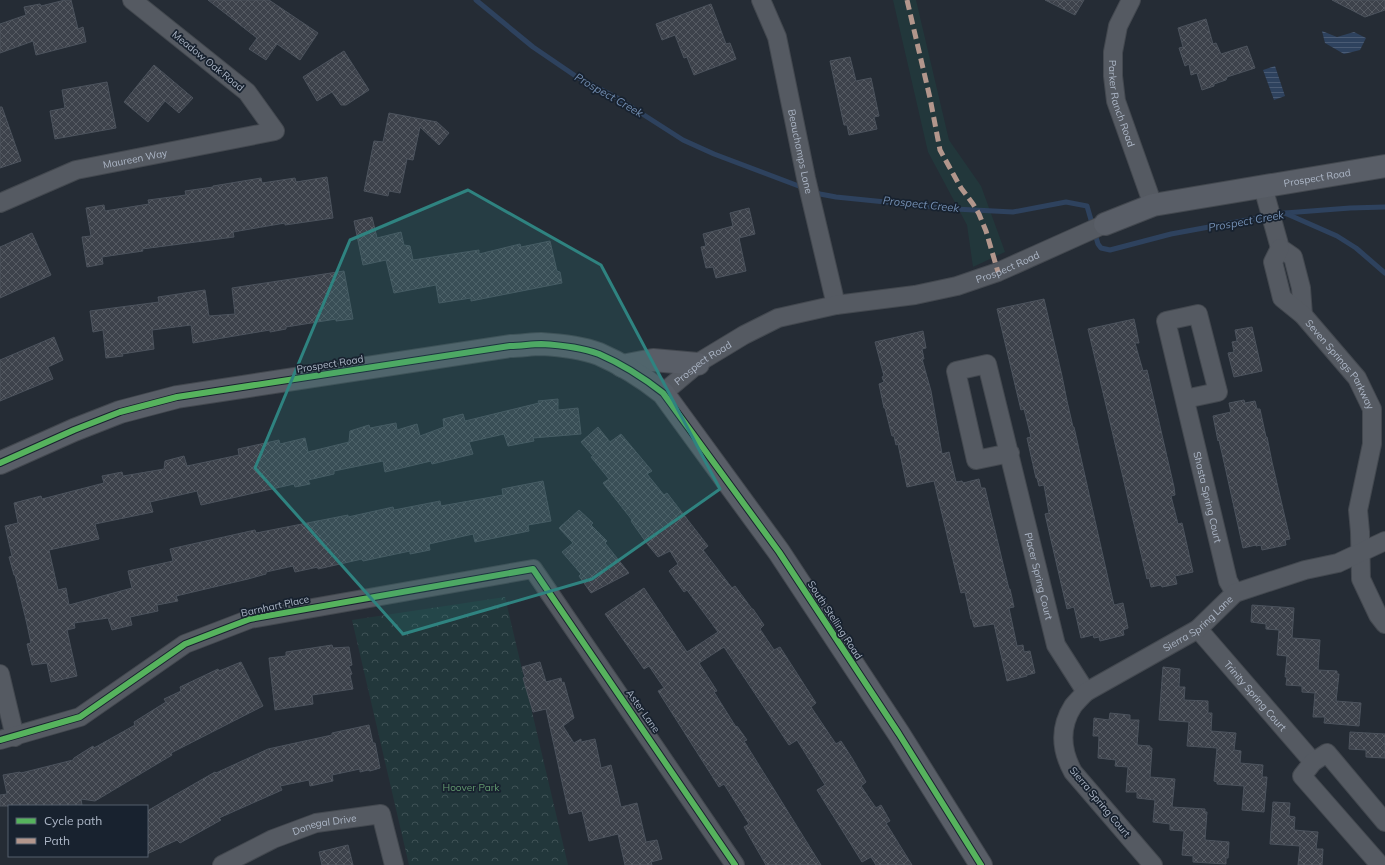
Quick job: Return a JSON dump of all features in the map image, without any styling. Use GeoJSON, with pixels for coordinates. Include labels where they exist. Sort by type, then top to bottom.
{"type":"FeatureCollection","features":[{"type":"Feature","properties":{"kind":"main road","name":"Prospect Road"},"geometry":{"type":"LineString","coordinates":[[1105,224],[1153,205],[1385,166]]}},
{"type":"Feature","properties":{"kind":"main road","name":"Prospect Road"},"geometry":{"type":"LineString","coordinates":[[0,463],[74,430],[120,412],[184,396],[510,346],[541,344],[570,347],[599,354],[652,384],[663,393]]}},
{"type":"Feature","properties":{"kind":"main road"},"geometry":{"type":"LineString","coordinates":[[622,366],[653,360],[698,364]]}},
{"type":"Feature","properties":{"kind":"main road","name":"South Stelling Road"},"geometry":{"type":"LineString","coordinates":[[663,393],[779,552],[899,734],[981,865]]}},
{"type":"Feature","properties":{"kind":"street","name":"Meadow Oak Road"},"geometry":{"type":"LineString","coordinates":[[132,0],[247,92],[275,131]]}},
{"type":"Feature","properties":{"kind":"street","name":"Beauchamps Lane"},"geometry":{"type":"LineString","coordinates":[[761,0],[777,36],[810,199],[836,305]]}},
{"type":"Feature","properties":{"kind":"street","name":"Parker Ranch Road"},"geometry":{"type":"LineString","coordinates":[[1131,0],[1118,26],[1113,52],[1113,82],[1116,101],[1153,205]]}},
{"type":"Feature","properties":{"kind":"street","name":"Maureen Way"},"geometry":{"type":"LineString","coordinates":[[0,203],[76,170],[275,131]]}},
{"type":"Feature","properties":{"kind":"street","name":"Seven Springs Parkway"},"geometry":{"type":"LineString","coordinates":[[1263,187],[1280,248],[1293,257],[1301,288],[1303,315],[1357,378],[1372,409],[1372,444],[1358,510],[1360,579],[1378,615],[1385,624]]}},
{"type":"Feature","properties":{"kind":"street","name":"Prospect Road"},"geometry":{"type":"LineString","coordinates":[[663,393],[698,364],[744,335],[778,318],[836,305],[915,295],[957,286],[998,272],[1077,238],[1105,224]]}},
{"type":"Feature","properties":{"kind":"street","name":"Shasta Spring Court"},"geometry":{"type":"LineString","coordinates":[[1185,399],[1218,392],[1198,314],[1166,321],[1228,581],[1235,594]]}},
{"type":"Feature","properties":{"kind":"street","name":"Placer Spring Court"},"geometry":{"type":"LineString","coordinates":[[1010,453],[976,460],[956,371],[987,364],[1010,453],[1056,645],[1086,692]]}},
{"type":"Feature","properties":{"kind":"street","name":"Sierra Spring Lane"},"geometry":{"type":"LineString","coordinates":[[1086,692],[1198,629],[1235,594],[1305,570],[1338,563],[1385,541]]}},
{"type":"Feature","properties":{"kind":"street","name":"Barnhart Place"},"geometry":{"type":"LineString","coordinates":[[7,739],[80,717],[185,644],[250,619],[533,569]]}},
{"type":"Feature","properties":{"kind":"street","name":"Aster Lane"},"geometry":{"type":"LineString","coordinates":[[533,569],[735,865]]}},
{"type":"Feature","properties":{"kind":"street","name":"Trinity Spring Court"},"geometry":{"type":"LineString","coordinates":[[1198,629],[1313,762]]}},
{"type":"Feature","properties":{"kind":"street"},"geometry":{"type":"LineString","coordinates":[[0,674],[7,739]]}},
{"type":"Feature","properties":{"kind":"street","name":"Sierra Spring Court"},"geometry":{"type":"LineString","coordinates":[[1086,692],[1073,706],[1064,727],[1063,737],[1067,761],[1073,772],[1153,865]]}},
{"type":"Feature","properties":{"kind":"street"},"geometry":{"type":"LineString","coordinates":[[1380,865],[1302,776],[1313,762],[1327,753],[1385,822]]}},
{"type":"Feature","properties":{"kind":"street","name":"Donegal Drive"},"geometry":{"type":"LineString","coordinates":[[222,865],[273,839],[316,823],[381,814],[394,865]]}},
{"type":"Feature","properties":{"kind":"highlighted area"},"geometry":{"type":"Polygon","coordinates":[[[468,190],[601,265],[720,489],[592,579],[403,634],[255,468],[350,240],[468,190]]]}},
{"type":"Feature","properties":{"kind":"green space"},"geometry":{"type":"Polygon","coordinates":[[[893,0],[916,0],[949,140],[981,186],[1005,252],[973,267],[967,225],[928,152],[893,0]]]}},
{"type":"Feature","properties":{"kind":"green space","name":"Hoover Park"},"geometry":{"type":"Polygon","coordinates":[[[505,597],[568,865],[409,865],[352,620],[505,597]]]}},
{"type":"Feature","properties":{"kind":"water"},"geometry":{"type":"Polygon","coordinates":[[[1322,31],[1337,37],[1354,32],[1366,38],[1360,50],[1344,54],[1325,43],[1322,31]]]}},
{"type":"Feature","properties":{"kind":"water"},"geometry":{"type":"Polygon","coordinates":[[[1275,66],[1285,96],[1274,100],[1263,70],[1275,66]]]}},
{"type":"Feature","properties":{"kind":"building"},"geometry":{"type":"Polygon","coordinates":[[[71,0],[78,29],[83,27],[86,42],[36,55],[33,41],[0,53],[0,24],[26,15],[24,7],[40,4],[41,6],[71,0]]]}},
{"type":"Feature","properties":{"kind":"building"},"geometry":{"type":"Polygon","coordinates":[[[208,0],[269,0],[318,33],[300,60],[277,44],[266,60],[249,49],[257,38],[208,0]]]}},
{"type":"Feature","properties":{"kind":"building"},"geometry":{"type":"Polygon","coordinates":[[[1045,0],[1084,0],[1075,15],[1045,0]]]}},
{"type":"Feature","properties":{"kind":"building"},"geometry":{"type":"Polygon","coordinates":[[[1332,0],[1385,0],[1385,10],[1365,17],[1332,0]]]}},
{"type":"Feature","properties":{"kind":"building"},"geometry":{"type":"Polygon","coordinates":[[[711,4],[726,44],[730,43],[736,59],[694,75],[687,57],[684,58],[675,35],[662,40],[656,24],[711,4]]]}},
{"type":"Feature","properties":{"kind":"building"},"geometry":{"type":"Polygon","coordinates":[[[1206,19],[1213,44],[1216,43],[1221,54],[1247,46],[1255,68],[1227,77],[1226,80],[1202,90],[1197,73],[1191,75],[1189,64],[1185,66],[1179,48],[1183,47],[1178,28],[1206,19]]]}},
{"type":"Feature","properties":{"kind":"building"},"geometry":{"type":"Polygon","coordinates":[[[344,51],[369,90],[346,105],[341,105],[332,92],[317,101],[303,77],[344,51]]]}},
{"type":"Feature","properties":{"kind":"building"},"geometry":{"type":"Polygon","coordinates":[[[850,57],[856,81],[871,78],[879,116],[874,117],[877,129],[849,135],[847,125],[844,125],[830,61],[850,57]]]}},
{"type":"Feature","properties":{"kind":"building"},"geometry":{"type":"Polygon","coordinates":[[[154,65],[193,98],[179,113],[165,101],[148,122],[124,102],[154,65]]]}},
{"type":"Feature","properties":{"kind":"building"},"geometry":{"type":"Polygon","coordinates":[[[107,82],[116,128],[55,139],[50,111],[65,108],[62,90],[107,82]]]}},
{"type":"Feature","properties":{"kind":"building"},"geometry":{"type":"Polygon","coordinates":[[[0,107],[2,107],[21,161],[0,168],[0,107]]]}},
{"type":"Feature","properties":{"kind":"building"},"geometry":{"type":"Polygon","coordinates":[[[389,113],[437,122],[449,133],[439,145],[420,127],[413,160],[407,159],[400,193],[389,191],[388,196],[364,191],[374,141],[383,142],[389,113]]]}},
{"type":"Feature","properties":{"kind":"building"},"geometry":{"type":"Polygon","coordinates":[[[327,177],[333,218],[285,225],[285,223],[233,232],[234,237],[142,249],[143,251],[102,257],[103,264],[87,267],[82,237],[91,236],[86,208],[104,205],[105,211],[149,204],[148,200],[186,195],[185,191],[261,178],[262,183],[295,178],[296,182],[327,177]]]}},
{"type":"Feature","properties":{"kind":"building"},"geometry":{"type":"Polygon","coordinates":[[[749,208],[755,234],[739,238],[746,271],[716,278],[713,267],[706,268],[701,247],[706,246],[703,234],[733,226],[730,213],[749,208]]]}},
{"type":"Feature","properties":{"kind":"building"},"geometry":{"type":"Polygon","coordinates":[[[372,217],[377,238],[401,232],[404,245],[410,246],[413,260],[479,250],[479,254],[520,244],[521,247],[550,241],[557,271],[560,272],[562,283],[471,301],[471,298],[439,303],[436,285],[394,293],[386,260],[363,265],[354,221],[372,217]]]}},
{"type":"Feature","properties":{"kind":"building"},"geometry":{"type":"Polygon","coordinates":[[[32,233],[51,275],[0,298],[0,247],[32,233]]]}},
{"type":"Feature","properties":{"kind":"building"},"geometry":{"type":"Polygon","coordinates":[[[344,271],[353,319],[336,321],[336,319],[286,327],[286,329],[270,332],[270,330],[193,343],[191,325],[152,330],[154,349],[106,358],[103,330],[93,332],[90,311],[159,302],[158,297],[205,290],[209,316],[235,314],[232,288],[344,271]]]}},
{"type":"Feature","properties":{"kind":"building"},"geometry":{"type":"Polygon","coordinates":[[[1044,299],[1114,605],[1123,603],[1128,628],[1123,630],[1124,635],[1100,641],[1099,637],[1094,638],[1093,635],[1081,638],[1074,607],[1067,609],[1045,514],[1049,513],[1044,485],[1039,486],[1036,478],[1027,438],[1031,437],[1024,409],[1021,410],[997,309],[1044,299]]]}},
{"type":"Feature","properties":{"kind":"building"},"geometry":{"type":"Polygon","coordinates":[[[1134,319],[1139,343],[1135,343],[1143,371],[1147,370],[1174,487],[1175,495],[1171,496],[1178,524],[1182,523],[1193,572],[1175,576],[1177,584],[1162,587],[1161,585],[1151,587],[1149,578],[1147,579],[1088,329],[1134,319]]]}},
{"type":"Feature","properties":{"kind":"building"},"geometry":{"type":"Polygon","coordinates":[[[1252,327],[1262,371],[1234,377],[1228,353],[1234,352],[1232,342],[1237,341],[1235,330],[1252,327]]]}},
{"type":"Feature","properties":{"kind":"building"},"geometry":{"type":"Polygon","coordinates":[[[923,331],[926,348],[922,349],[924,359],[922,359],[931,391],[942,454],[949,452],[956,482],[962,481],[963,483],[979,479],[981,488],[985,488],[1014,607],[1009,608],[1017,646],[1023,645],[1024,652],[1030,651],[1035,673],[1027,676],[1007,681],[994,624],[974,627],[965,592],[961,593],[934,481],[907,487],[898,444],[896,445],[894,436],[892,436],[884,408],[879,384],[884,382],[882,377],[884,376],[875,342],[923,331]]]}},
{"type":"Feature","properties":{"kind":"building"},"geometry":{"type":"Polygon","coordinates":[[[54,337],[63,360],[48,367],[53,379],[0,401],[0,360],[54,337]]]}},
{"type":"Feature","properties":{"kind":"building"},"geometry":{"type":"Polygon","coordinates":[[[558,399],[558,410],[578,408],[581,434],[533,438],[534,441],[508,446],[504,434],[469,442],[473,454],[432,464],[431,461],[385,472],[383,461],[334,471],[334,474],[308,480],[310,484],[295,487],[294,484],[201,505],[197,491],[150,502],[153,512],[95,524],[99,539],[49,550],[58,590],[66,588],[69,605],[132,588],[128,571],[173,561],[170,549],[255,530],[256,533],[348,515],[348,517],[393,507],[394,510],[440,501],[441,506],[503,495],[502,489],[543,481],[551,521],[528,525],[529,531],[475,542],[473,534],[429,544],[430,550],[410,554],[410,551],[363,561],[362,559],[318,569],[318,567],[295,572],[293,566],[266,572],[266,574],[248,579],[176,596],[178,601],[157,605],[158,611],[130,617],[132,625],[112,630],[108,618],[74,623],[75,628],[67,630],[77,676],[51,682],[47,663],[32,665],[27,644],[31,643],[15,575],[9,557],[12,556],[5,526],[18,523],[14,503],[41,496],[42,499],[104,483],[102,476],[122,472],[123,476],[164,469],[165,461],[184,456],[187,466],[239,455],[238,449],[279,440],[280,444],[305,438],[308,452],[349,442],[350,431],[369,425],[370,428],[396,423],[397,430],[417,424],[420,436],[444,427],[443,419],[463,414],[465,421],[539,403],[538,401],[558,399]]]}},
{"type":"Feature","properties":{"kind":"building"},"geometry":{"type":"Polygon","coordinates":[[[1244,400],[1245,403],[1255,401],[1257,409],[1260,409],[1290,539],[1285,540],[1286,545],[1262,550],[1261,545],[1243,548],[1213,416],[1231,412],[1229,403],[1244,400]]]}},
{"type":"Feature","properties":{"kind":"building"},"geometry":{"type":"Polygon","coordinates":[[[598,427],[610,442],[621,434],[652,471],[647,474],[664,495],[667,493],[708,546],[703,550],[732,588],[735,586],[753,609],[764,625],[760,629],[774,650],[780,647],[816,703],[811,707],[836,744],[841,741],[852,758],[866,782],[861,786],[876,808],[881,805],[890,821],[886,823],[912,865],[876,865],[871,857],[862,862],[817,790],[825,785],[797,740],[789,745],[724,647],[699,663],[717,691],[714,692],[736,727],[737,726],[747,740],[744,741],[821,865],[766,865],[744,827],[749,824],[724,784],[719,787],[658,691],[664,688],[649,666],[644,669],[605,614],[644,588],[687,652],[718,632],[687,590],[684,592],[669,571],[678,564],[670,551],[658,557],[631,521],[632,520],[603,483],[609,479],[581,442],[598,427]]]}},
{"type":"Feature","properties":{"kind":"building"},"geometry":{"type":"Polygon","coordinates":[[[579,510],[593,523],[591,525],[607,541],[605,543],[629,573],[591,593],[579,576],[581,574],[562,552],[573,543],[559,528],[579,510]]]}},
{"type":"Feature","properties":{"kind":"building"},"geometry":{"type":"Polygon","coordinates":[[[1252,605],[1294,608],[1292,638],[1320,640],[1318,670],[1337,671],[1337,674],[1339,674],[1336,701],[1361,703],[1359,726],[1324,723],[1325,717],[1313,717],[1315,693],[1302,692],[1302,686],[1286,685],[1287,677],[1285,677],[1287,656],[1277,655],[1279,630],[1266,629],[1266,624],[1251,622],[1252,605]]]}},
{"type":"Feature","properties":{"kind":"building"},"geometry":{"type":"Polygon","coordinates":[[[332,645],[333,648],[349,647],[352,665],[349,666],[352,674],[350,675],[353,689],[312,695],[313,704],[275,710],[269,658],[286,656],[286,652],[332,645]]]}},
{"type":"Feature","properties":{"kind":"building"},"geometry":{"type":"Polygon","coordinates":[[[241,662],[263,706],[171,753],[172,755],[95,801],[81,799],[82,805],[0,806],[0,795],[7,794],[3,775],[21,773],[73,760],[93,746],[94,748],[135,725],[134,722],[166,702],[164,699],[181,691],[180,687],[218,669],[219,671],[241,662]]]}},
{"type":"Feature","properties":{"kind":"building"},"geometry":{"type":"Polygon","coordinates":[[[540,662],[546,682],[561,678],[562,683],[564,682],[574,718],[563,726],[574,743],[581,739],[581,742],[595,739],[601,768],[611,765],[621,807],[637,803],[646,842],[657,840],[662,859],[651,862],[652,865],[625,865],[618,834],[589,841],[582,811],[569,814],[546,709],[533,712],[523,678],[525,677],[522,667],[540,662]]]}},
{"type":"Feature","properties":{"kind":"building"},"geometry":{"type":"Polygon","coordinates":[[[1163,667],[1180,669],[1179,687],[1185,687],[1184,700],[1208,701],[1208,713],[1212,713],[1211,731],[1236,733],[1234,750],[1241,751],[1240,763],[1263,765],[1262,777],[1267,777],[1264,812],[1242,810],[1244,786],[1217,784],[1217,782],[1214,781],[1217,748],[1187,746],[1189,722],[1159,720],[1163,667]]]}},
{"type":"Feature","properties":{"kind":"building"},"geometry":{"type":"Polygon","coordinates":[[[1110,713],[1130,715],[1130,720],[1139,720],[1137,745],[1150,746],[1150,748],[1152,748],[1150,777],[1175,779],[1172,807],[1205,809],[1205,812],[1207,812],[1205,840],[1229,842],[1226,864],[1193,862],[1193,856],[1182,855],[1184,831],[1170,830],[1170,824],[1153,822],[1155,800],[1137,798],[1137,792],[1126,792],[1128,767],[1115,766],[1116,760],[1098,758],[1099,736],[1093,736],[1094,718],[1109,720],[1110,713]]]}},
{"type":"Feature","properties":{"kind":"building"},"geometry":{"type":"Polygon","coordinates":[[[369,725],[373,743],[375,743],[380,768],[360,772],[360,769],[332,775],[333,781],[310,786],[309,780],[280,786],[282,790],[219,818],[221,820],[180,843],[177,840],[148,854],[148,810],[215,772],[216,773],[268,749],[332,735],[332,733],[369,725]]]}},
{"type":"Feature","properties":{"kind":"building"},"geometry":{"type":"Polygon","coordinates":[[[1350,732],[1385,734],[1385,758],[1366,757],[1366,750],[1349,749],[1350,732]]]}},
{"type":"Feature","properties":{"kind":"building"},"geometry":{"type":"Polygon","coordinates":[[[1273,802],[1290,803],[1289,816],[1295,817],[1294,830],[1318,832],[1316,849],[1323,849],[1322,865],[1298,865],[1300,846],[1270,844],[1273,802]]]}},
{"type":"Feature","properties":{"kind":"building"},"geometry":{"type":"Polygon","coordinates":[[[348,845],[353,865],[322,865],[319,852],[348,845]]]}},
{"type":"Feature","properties":{"kind":"waterway","name":"Prospect Creek"},"geometry":{"type":"LineString","coordinates":[[476,0],[533,47],[577,77],[619,99],[683,140],[714,154],[804,188]]}},
{"type":"Feature","properties":{"kind":"waterway","name":"Prospect Creek"},"geometry":{"type":"LineString","coordinates":[[813,192],[836,197],[955,209],[1013,212],[1066,202],[1087,206],[1098,244],[1101,248],[1110,250],[1171,234],[1285,213],[1385,207]]}},
{"type":"Feature","properties":{"kind":"waterway"},"geometry":{"type":"LineString","coordinates":[[1287,214],[1337,236],[1356,248],[1385,273]]}},
{"type":"Feature","properties":{"kind":"marked path"},"geometry":{"type":"LineString","coordinates":[[907,0],[930,98],[940,150],[961,188],[979,214],[986,231],[998,272]]}},
{"type":"Feature","properties":{"kind":"cycle path"},"geometry":{"type":"LineString","coordinates":[[0,463],[74,430],[120,412],[177,397],[510,346],[548,344],[578,348],[599,354],[616,362],[663,393],[779,552],[899,734],[981,865]]}},
{"type":"Feature","properties":{"kind":"cycle path"},"geometry":{"type":"LineString","coordinates":[[0,740],[80,717],[185,644],[250,619],[533,569],[735,865]]}}]}
